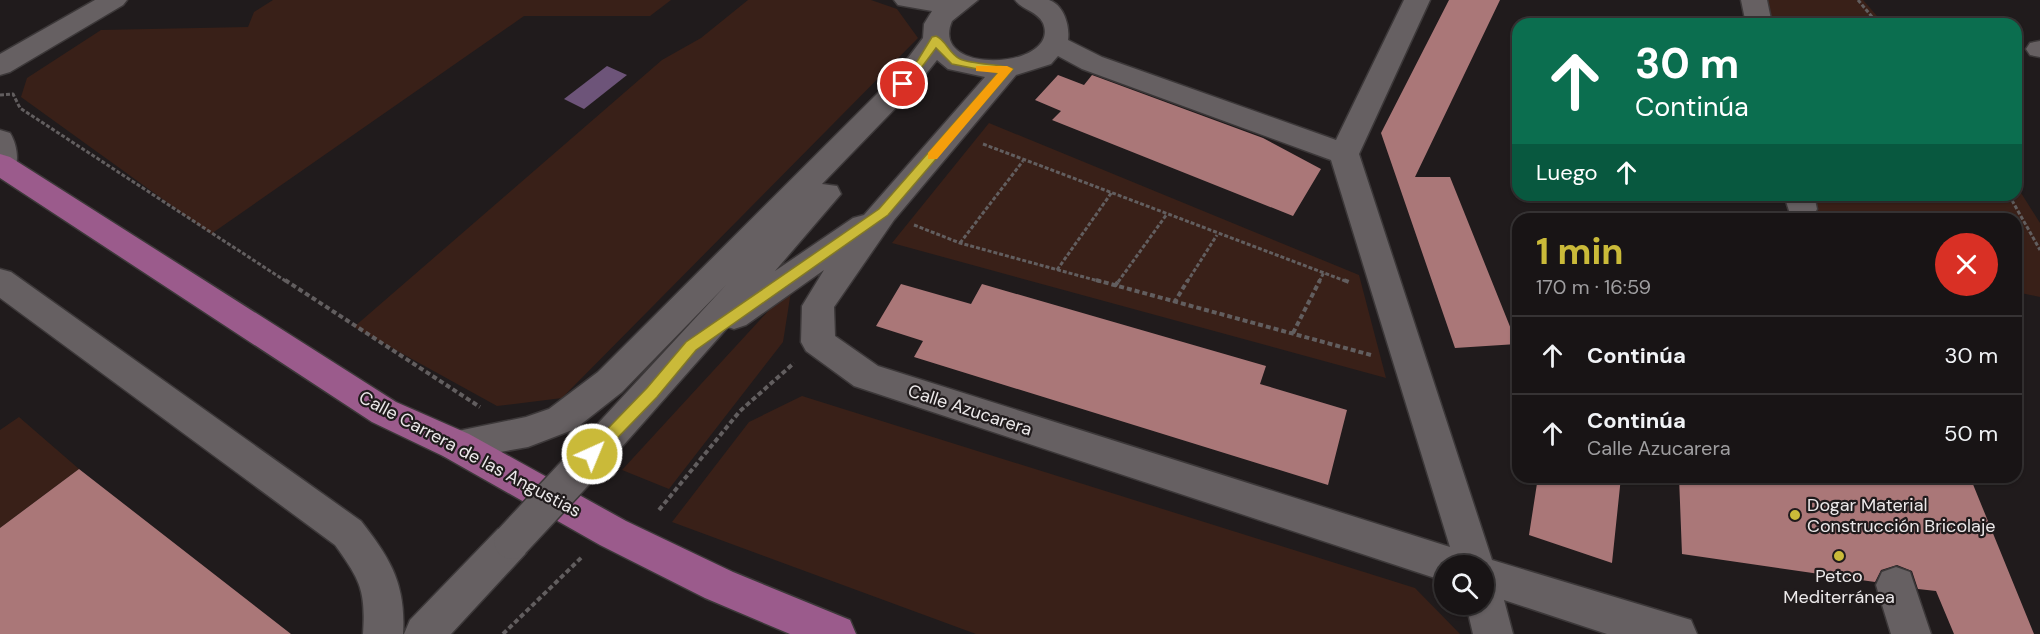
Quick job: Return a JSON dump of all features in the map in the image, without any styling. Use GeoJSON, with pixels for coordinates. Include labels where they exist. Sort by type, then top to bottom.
{"type":"FeatureCollection","features":[{"type":"Feature","properties":{"kind":"main road","name":"Calle Carrera de las Angustias"},"geometry":{"type":"LineString","coordinates":[[1,157],[384,412],[456,445],[613,533],[719,585],[836,634]]}},
{"type":"Feature","properties":{"kind":"street"},"geometry":{"type":"LineString","coordinates":[[1,69],[114,0]]}},
{"type":"Feature","properties":{"kind":"street"},"geometry":{"type":"LineString","coordinates":[[905,0],[947,17]]}},
{"type":"Feature","properties":{"kind":"street"},"geometry":{"type":"LineString","coordinates":[[1417,0],[1344,154],[1471,555]]}},
{"type":"Feature","properties":{"kind":"street"},"geometry":{"type":"LineString","coordinates":[[1754,0],[1758,18]]}},
{"type":"Feature","properties":{"kind":"street"},"geometry":{"type":"LineString","coordinates":[[947,17],[945,53],[956,61],[989,70],[1007,69],[1045,52],[1057,33],[1056,22],[1046,4]]}},
{"type":"Feature","properties":{"kind":"street"},"geometry":{"type":"LineString","coordinates":[[456,445],[528,432],[562,419],[610,382],[903,84],[922,62],[947,17]]}},
{"type":"Feature","properties":{"kind":"street"},"geometry":{"type":"LineString","coordinates":[[1045,52],[1092,63],[1344,154]]}},
{"type":"Feature","properties":{"kind":"street"},"geometry":{"type":"LineString","coordinates":[[818,342],[818,306],[883,212],[1007,69]]}},
{"type":"Feature","properties":{"kind":"street"},"geometry":{"type":"LineString","coordinates":[[424,634],[652,393],[777,246],[850,169],[903,84]]}},
{"type":"Feature","properties":{"kind":"street"},"geometry":{"type":"LineString","coordinates":[[691,346],[883,212]]}},
{"type":"Feature","properties":{"kind":"street"},"geometry":{"type":"LineString","coordinates":[[0,281],[348,533],[377,571],[386,603],[383,634]]}},
{"type":"Feature","properties":{"kind":"street","name":"Calle Azucarera"},"geometry":{"type":"LineString","coordinates":[[818,342],[866,376],[1434,560]]}},
{"type":"Feature","properties":{"kind":"street"},"geometry":{"type":"LineString","coordinates":[[1494,578],[1634,624],[1677,634]]}},
{"type":"Feature","properties":{"kind":"street"},"geometry":{"type":"LineString","coordinates":[[1896,585],[1911,634]]}},
{"type":"Feature","properties":{"kind":"street"},"geometry":{"type":"LineString","coordinates":[[1488,615],[1493,634]]}},
{"type":"Feature","properties":{"kind":"path"},"geometry":{"type":"LineString","coordinates":[[1858,0],[1873,18]]}},
{"type":"Feature","properties":{"kind":"path"},"geometry":{"type":"LineString","coordinates":[[0,95],[13,94],[20,108],[485,411]]}},
{"type":"Feature","properties":{"kind":"path"},"geometry":{"type":"LineString","coordinates":[[954,132],[1217,235],[1324,272],[1390,298]]}},
{"type":"Feature","properties":{"kind":"path"},"geometry":{"type":"LineString","coordinates":[[960,243],[1023,160]]}},
{"type":"Feature","properties":{"kind":"path"},"geometry":{"type":"LineString","coordinates":[[1057,270],[1112,192]]}},
{"type":"Feature","properties":{"kind":"path"},"geometry":{"type":"LineString","coordinates":[[883,212],[960,243],[1411,366]]}},
{"type":"Feature","properties":{"kind":"path"},"geometry":{"type":"LineString","coordinates":[[1115,286],[1167,214]]}},
{"type":"Feature","properties":{"kind":"path"},"geometry":{"type":"LineString","coordinates":[[2022,218],[2040,250]]}},
{"type":"Feature","properties":{"kind":"path"},"geometry":{"type":"LineString","coordinates":[[1174,303],[1217,235]]}},
{"type":"Feature","properties":{"kind":"path"},"geometry":{"type":"LineString","coordinates":[[1293,333],[1324,272]]}},
{"type":"Feature","properties":{"kind":"path"},"geometry":{"type":"LineString","coordinates":[[659,510],[740,411],[818,342]]}},
{"type":"Feature","properties":{"kind":"path"},"geometry":{"type":"LineString","coordinates":[[503,634],[583,555]]}},
{"type":"Feature","properties":{"kind":"shaded area"},"geometry":{"type":"Polygon","coordinates":[[[273,0],[671,0],[650,16],[524,16],[211,234],[21,97],[27,78],[101,30],[248,27],[254,12],[273,0]]]}},
{"type":"Feature","properties":{"kind":"shaded area"},"geometry":{"type":"Polygon","coordinates":[[[748,0],[871,0],[897,9],[918,38],[562,398],[497,406],[354,327],[662,60],[701,38],[748,0]]]}},
{"type":"Feature","properties":{"kind":"shaded area"},"geometry":{"type":"Polygon","coordinates":[[[1765,0],[1863,0],[1879,18],[1769,18],[1765,0]]]}},
{"type":"Feature","properties":{"kind":"shaded area"},"geometry":{"type":"Polygon","coordinates":[[[607,66],[627,75],[584,109],[564,99],[607,66]]]}},
{"type":"Feature","properties":{"kind":"shaded area"},"geometry":{"type":"Polygon","coordinates":[[[989,123],[1359,275],[1386,378],[892,243],[989,123]]]}},
{"type":"Feature","properties":{"kind":"shaded area"},"geometry":{"type":"Polygon","coordinates":[[[2022,194],[2040,223],[2040,297],[2022,293],[2022,213],[1808,213],[1806,201],[2022,201],[2022,194]]]}},
{"type":"Feature","properties":{"kind":"shaded area"},"geometry":{"type":"Polygon","coordinates":[[[792,285],[783,342],[669,489],[622,470],[792,285]]]}},
{"type":"Feature","properties":{"kind":"shaded area"},"geometry":{"type":"Polygon","coordinates":[[[802,396],[1415,588],[1434,607],[1434,615],[1441,615],[1460,634],[976,634],[672,522],[749,422],[802,396]]]}},
{"type":"Feature","properties":{"kind":"shaded area"},"geometry":{"type":"Polygon","coordinates":[[[19,417],[79,469],[0,528],[0,430],[19,417]]]}},
{"type":"Feature","properties":{"kind":"building"},"geometry":{"type":"Polygon","coordinates":[[[1449,0],[1500,0],[1415,177],[1450,177],[1512,332],[1512,344],[1455,348],[1381,133],[1449,0]]]}},
{"type":"Feature","properties":{"kind":"building"},"geometry":{"type":"Polygon","coordinates":[[[1058,75],[1084,85],[1092,75],[1263,138],[1321,169],[1293,216],[1052,120],[1061,111],[1035,100],[1058,75]]]}},
{"type":"Feature","properties":{"kind":"building"},"geometry":{"type":"Polygon","coordinates":[[[901,284],[971,304],[982,284],[1266,366],[1260,384],[1347,410],[1328,485],[914,357],[923,341],[876,326],[901,284]]]}},
{"type":"Feature","properties":{"kind":"building"},"geometry":{"type":"Polygon","coordinates":[[[79,469],[291,634],[0,634],[0,528],[79,469]]]}},
{"type":"Feature","properties":{"kind":"building"},"geometry":{"type":"Polygon","coordinates":[[[1537,483],[1620,483],[1612,563],[1529,535],[1537,483]]]}},
{"type":"Feature","properties":{"kind":"building","name":"Dogar Material Construcción Bricolaje"},"geometry":{"type":"Polygon","coordinates":[[[1679,483],[1972,483],[2034,634],[1954,634],[1936,591],[1918,589],[1912,571],[1897,565],[1881,570],[1875,582],[1682,554],[1679,483]]]}},
{"type":"Feature","properties":{"kind":"slow traffic"},"geometry":{"type":"LineString","coordinates":[[933,156],[1007,69],[980,68]]}},
{"type":"Feature","properties":{"kind":"place","name":"Dogar Material Construcción Bricolaje"},"geometry":{"type":"Point","coordinates":[1795,515]}},
{"type":"Feature","properties":{"kind":"place","name":"Petco Mediterránea"},"geometry":{"type":"Point","coordinates":[1839,556]}},
{"type":"Feature","properties":{"kind":"route"},"geometry":{"type":"LineString","coordinates":[[592,454],[652,393],[691,346],[883,212],[1007,69],[989,70],[956,61],[945,53],[936,39],[922,62],[903,84]]}}]}
